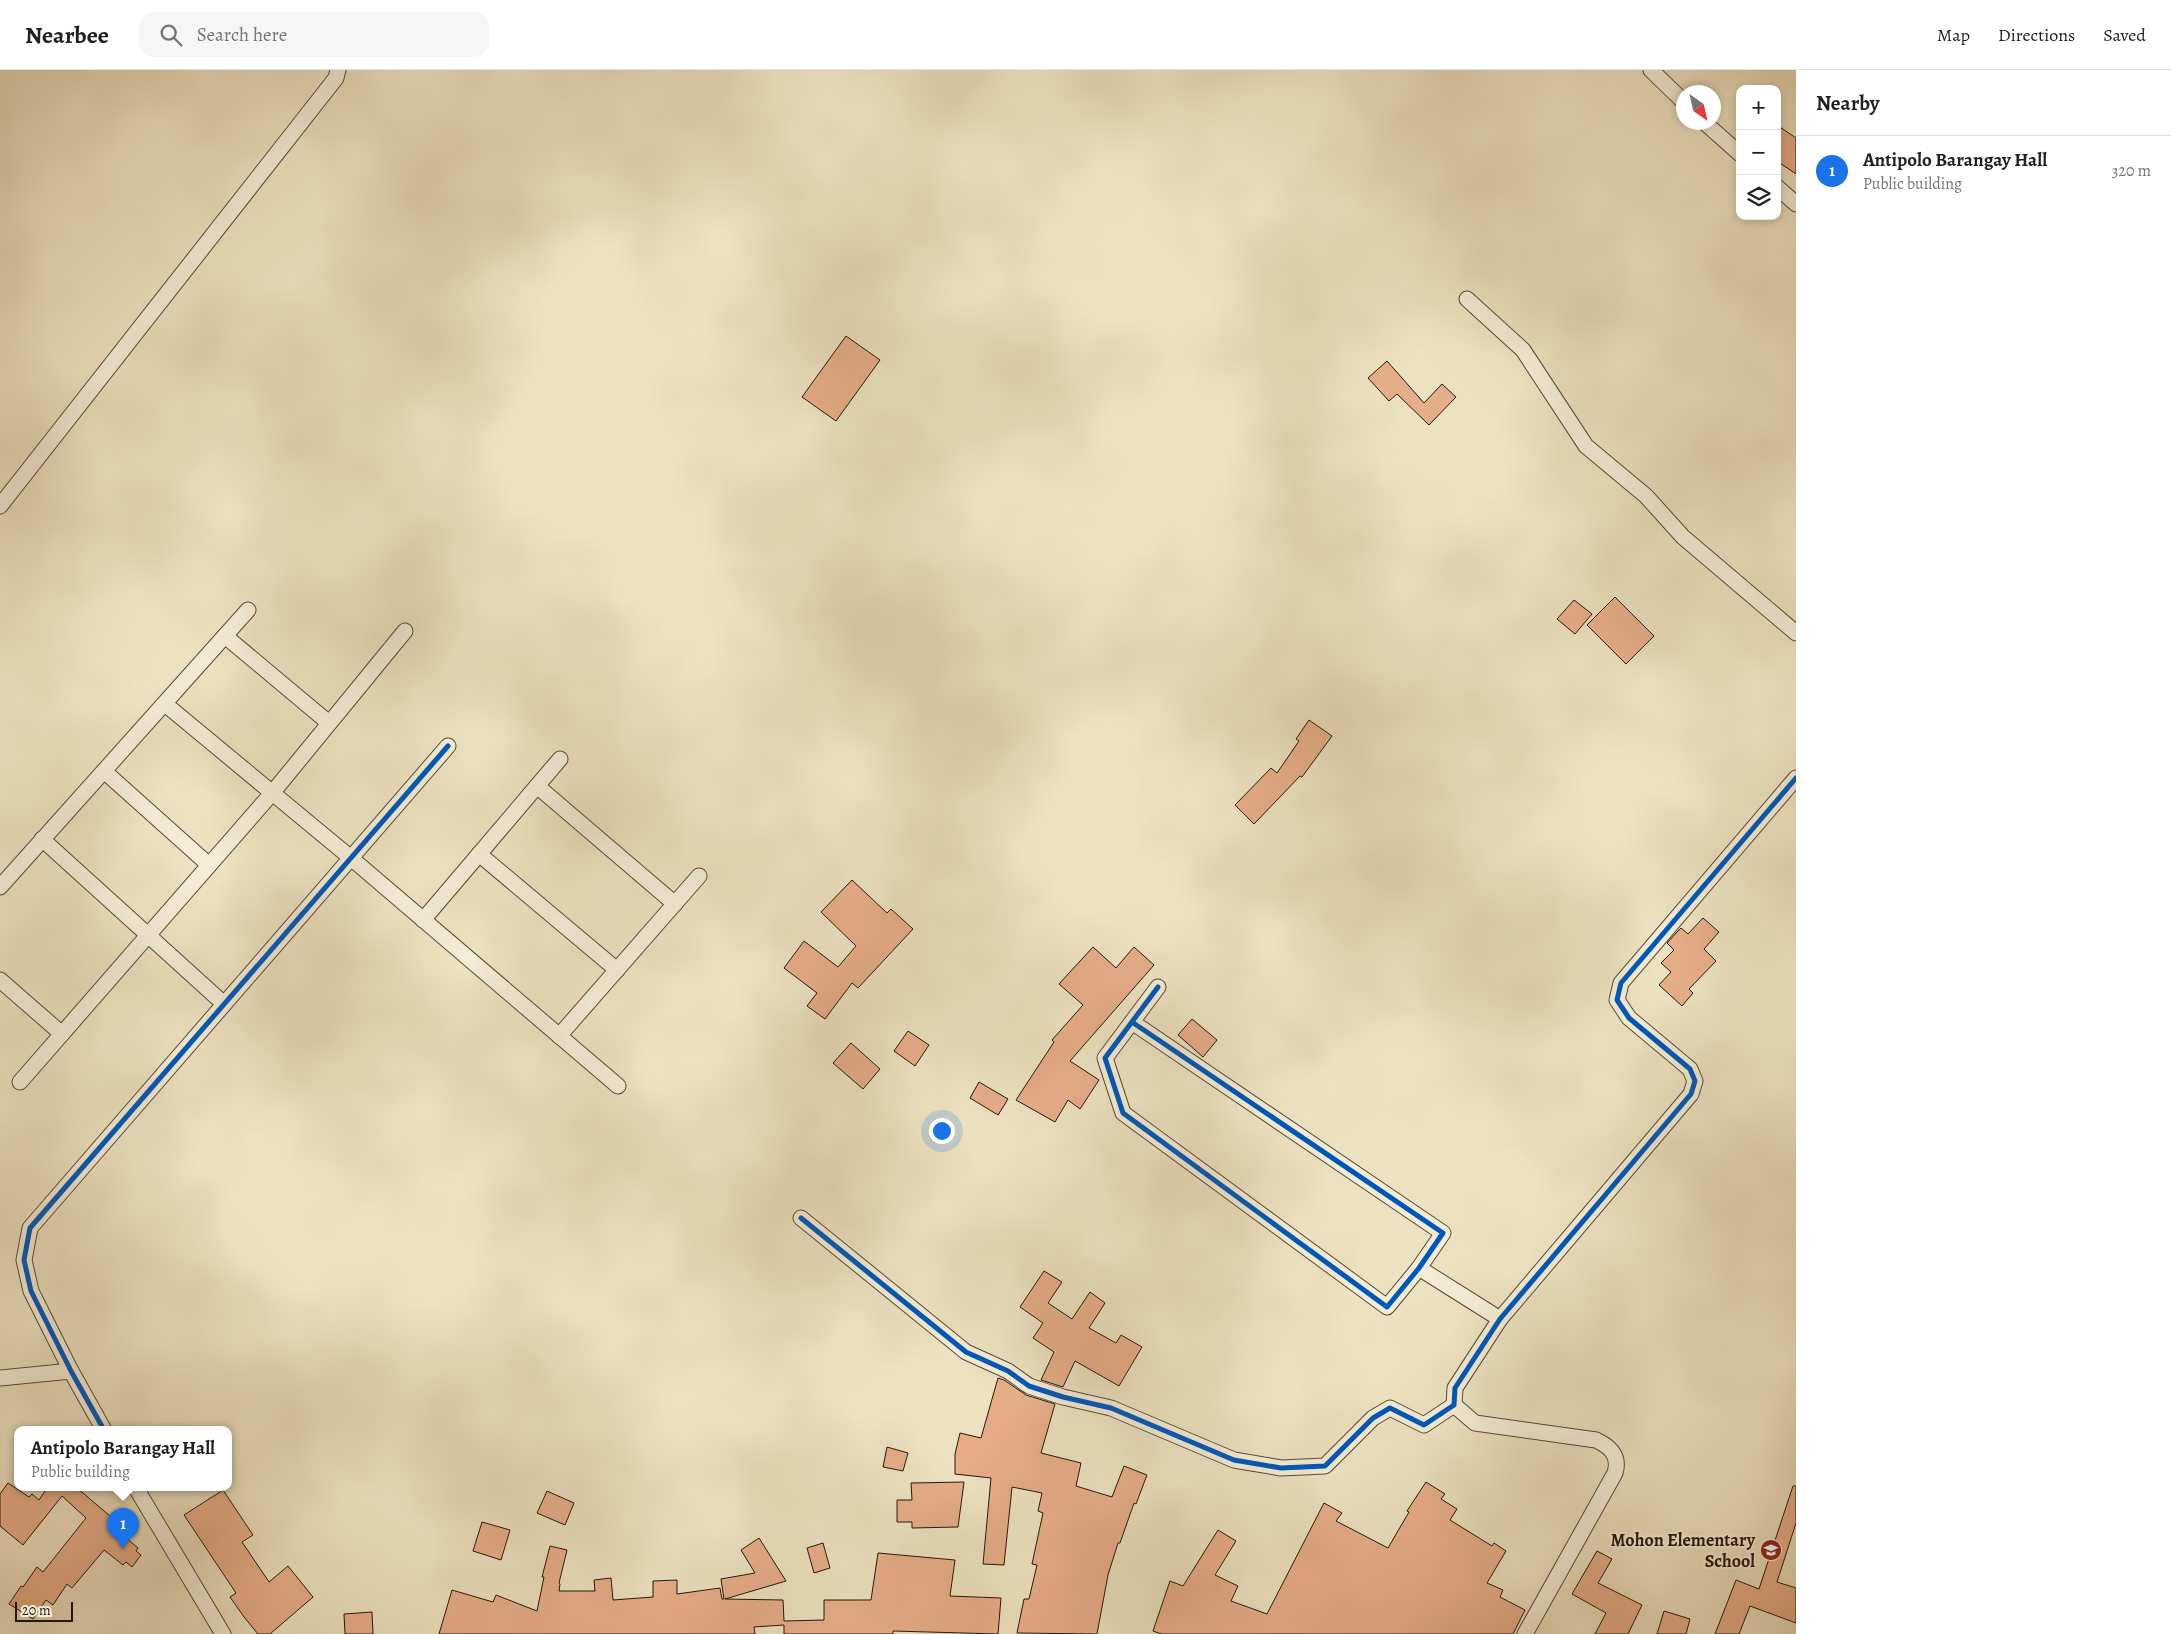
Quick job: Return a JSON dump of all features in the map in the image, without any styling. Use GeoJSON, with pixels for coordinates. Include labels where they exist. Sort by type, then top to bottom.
{"type":"FeatureCollection","features":[{"type":"Feature","properties":{"kind":"street"},"geometry":{"type":"LineString","coordinates":[[0,506],[336,78],[338,70]]}},
{"type":"Feature","properties":{"kind":"street"},"geometry":{"type":"LineString","coordinates":[[1651,70],[1676,94]]}},
{"type":"Feature","properties":{"kind":"street"},"geometry":{"type":"LineString","coordinates":[[1713,130],[1736,150]]}},
{"type":"Feature","properties":{"kind":"street"},"geometry":{"type":"LineString","coordinates":[[1781,191],[1796,204]]}},
{"type":"Feature","properties":{"kind":"street"},"geometry":{"type":"LineString","coordinates":[[1467,299],[1524,350],[1586,446],[1646,496],[1683,536],[1796,633]]}},
{"type":"Feature","properties":{"kind":"street"},"geometry":{"type":"LineString","coordinates":[[0,887],[248,610]]}},
{"type":"Feature","properties":{"kind":"street"},"geometry":{"type":"LineString","coordinates":[[20,1082],[273,792],[405,631]]}},
{"type":"Feature","properties":{"kind":"street"},"geometry":{"type":"LineString","coordinates":[[225,636],[329,723]]}},
{"type":"Feature","properties":{"kind":"street"},"geometry":{"type":"LineString","coordinates":[[165,704],[273,792],[618,1086]]}},
{"type":"Feature","properties":{"kind":"street"},"geometry":{"type":"LineString","coordinates":[[102,1426],[71,1372],[31,1291],[24,1260],[30,1228],[448,746]]}},
{"type":"Feature","properties":{"kind":"street"},"geometry":{"type":"LineString","coordinates":[[423,920],[560,758]]}},
{"type":"Feature","properties":{"kind":"street"},"geometry":{"type":"LineString","coordinates":[[104,771],[209,865]]}},
{"type":"Feature","properties":{"kind":"street"},"geometry":{"type":"LineString","coordinates":[[1454,1405],[1455,1388],[1500,1319],[1691,1094],[1695,1082],[1690,1069],[1629,1018],[1617,1000],[1621,984],[1796,778]]}},
{"type":"Feature","properties":{"kind":"street"},"geometry":{"type":"LineString","coordinates":[[536,786],[675,904]]}},
{"type":"Feature","properties":{"kind":"street"},"geometry":{"type":"LineString","coordinates":[[42,840],[224,1004]]}},
{"type":"Feature","properties":{"kind":"street"},"geometry":{"type":"LineString","coordinates":[[479,854],[617,970]]}},
{"type":"Feature","properties":{"kind":"street"},"geometry":{"type":"LineString","coordinates":[[559,1036],[699,876]]}},
{"type":"Feature","properties":{"kind":"street"},"geometry":{"type":"LineString","coordinates":[[0,980],[62,1034]]}},
{"type":"Feature","properties":{"kind":"street"},"geometry":{"type":"LineString","coordinates":[[1132,1022],[1444,1233],[1419,1268],[1387,1307],[1124,1113],[1105,1058],[1158,987]]}},
{"type":"Feature","properties":{"kind":"street"},"geometry":{"type":"LineString","coordinates":[[801,1218],[966,1352],[1008,1371],[1029,1386],[1063,1397],[1111,1408],[1234,1460],[1281,1468],[1326,1466],[1373,1418],[1390,1408],[1424,1425],[1454,1405]]}},
{"type":"Feature","properties":{"kind":"street"},"geometry":{"type":"LineString","coordinates":[[1419,1268],[1500,1319]]}},
{"type":"Feature","properties":{"kind":"street"},"geometry":{"type":"LineString","coordinates":[[0,1378],[71,1372]]}},
{"type":"Feature","properties":{"kind":"street"},"geometry":{"type":"LineString","coordinates":[[1454,1405],[1475,1423],[1596,1440],[1606,1444],[1614,1453],[1618,1462],[1615,1473],[1525,1634]]}},
{"type":"Feature","properties":{"kind":"street"},"geometry":{"type":"LineString","coordinates":[[138,1491],[223,1634]]}},
{"type":"Feature","properties":{"kind":"building"},"geometry":{"type":"Polygon","coordinates":[[[1781,128],[1796,138],[1796,174],[1781,164],[1781,128]]]}},
{"type":"Feature","properties":{"kind":"building"},"geometry":{"type":"Polygon","coordinates":[[[846,336],[880,360],[836,421],[802,397],[846,336]]]}},
{"type":"Feature","properties":{"kind":"building"},"geometry":{"type":"Polygon","coordinates":[[[1387,361],[1424,403],[1442,384],[1456,397],[1429,425],[1397,394],[1389,401],[1368,378],[1387,361]]]}},
{"type":"Feature","properties":{"kind":"building"},"geometry":{"type":"Polygon","coordinates":[[[1615,597],[1654,636],[1626,664],[1587,625],[1615,597]]]}},
{"type":"Feature","properties":{"kind":"building"},"geometry":{"type":"Polygon","coordinates":[[[1574,600],[1592,614],[1575,634],[1557,619],[1574,600]]]}},
{"type":"Feature","properties":{"kind":"building"},"geometry":{"type":"Polygon","coordinates":[[[1309,720],[1332,736],[1302,777],[1300,776],[1254,824],[1235,805],[1271,768],[1277,773],[1299,741],[1296,739],[1309,720]]]}},
{"type":"Feature","properties":{"kind":"building"},"geometry":{"type":"Polygon","coordinates":[[[852,880],[887,913],[891,909],[913,929],[858,988],[852,983],[825,1019],[807,1006],[817,993],[784,968],[804,941],[838,967],[856,946],[821,912],[852,880]]]}},
{"type":"Feature","properties":{"kind":"building"},"geometry":{"type":"Polygon","coordinates":[[[1703,918],[1719,932],[1704,949],[1716,961],[1689,989],[1693,993],[1682,1006],[1659,985],[1671,972],[1661,963],[1674,950],[1667,943],[1678,931],[1681,928],[1688,934],[1703,918]]]}},
{"type":"Feature","properties":{"kind":"building"},"geometry":{"type":"Polygon","coordinates":[[[1093,947],[1116,968],[1134,947],[1154,965],[1070,1061],[1099,1080],[1080,1109],[1068,1100],[1055,1122],[1016,1100],[1054,1042],[1052,1040],[1083,1005],[1059,984],[1093,947]]]}},
{"type":"Feature","properties":{"kind":"building"},"geometry":{"type":"Polygon","coordinates":[[[1192,1019],[1217,1040],[1203,1057],[1178,1035],[1192,1019]]]}},
{"type":"Feature","properties":{"kind":"building"},"geometry":{"type":"Polygon","coordinates":[[[908,1031],[929,1045],[915,1066],[894,1051],[908,1031]]]}},
{"type":"Feature","properties":{"kind":"building"},"geometry":{"type":"Polygon","coordinates":[[[851,1043],[880,1069],[863,1089],[833,1063],[851,1043]]]}},
{"type":"Feature","properties":{"kind":"building"},"geometry":{"type":"Polygon","coordinates":[[[979,1082],[1008,1099],[998,1115],[970,1098],[979,1082]]]}},
{"type":"Feature","properties":{"kind":"building"},"geometry":{"type":"Polygon","coordinates":[[[1044,1271],[1062,1282],[1048,1303],[1072,1319],[1090,1292],[1105,1303],[1089,1328],[1116,1343],[1121,1335],[1142,1347],[1119,1386],[1075,1361],[1063,1387],[1041,1380],[1054,1352],[1033,1338],[1043,1323],[1020,1307],[1044,1271]]]}},
{"type":"Feature","properties":{"kind":"building"},"geometry":{"type":"Polygon","coordinates":[[[998,1378],[1026,1395],[1055,1404],[1041,1453],[1081,1463],[1076,1486],[1112,1497],[1124,1466],[1147,1475],[1136,1504],[1134,1503],[1120,1543],[1118,1543],[1108,1575],[1097,1634],[1017,1633],[1024,1599],[1029,1599],[1037,1565],[1032,1564],[1043,1513],[1038,1511],[1042,1493],[1012,1487],[1004,1565],[983,1564],[991,1478],[955,1474],[955,1454],[960,1433],[981,1438],[998,1378]]]}},
{"type":"Feature","properties":{"kind":"building"},"geometry":{"type":"Polygon","coordinates":[[[887,1447],[908,1453],[903,1471],[883,1467],[887,1447]]]}},
{"type":"Feature","properties":{"kind":"building"},"geometry":{"type":"Polygon","coordinates":[[[964,1482],[958,1527],[912,1528],[912,1522],[897,1522],[897,1500],[912,1500],[911,1483],[964,1482]]]}},
{"type":"Feature","properties":{"kind":"building"},"geometry":{"type":"Polygon","coordinates":[[[1426,1482],[1445,1494],[1441,1499],[1457,1509],[1450,1520],[1492,1546],[1494,1543],[1506,1551],[1487,1583],[1503,1590],[1500,1597],[1525,1610],[1513,1634],[1161,1634],[1153,1631],[1170,1581],[1183,1586],[1218,1530],[1236,1541],[1215,1575],[1238,1586],[1231,1601],[1267,1614],[1324,1503],[1342,1513],[1336,1521],[1388,1548],[1409,1512],[1407,1511],[1426,1482]]]}},
{"type":"Feature","properties":{"kind":"building"},"geometry":{"type":"Polygon","coordinates":[[[8,1483],[14,1487],[14,1491],[20,1491],[29,1497],[32,1494],[39,1500],[45,1491],[81,1491],[123,1527],[119,1532],[138,1548],[136,1551],[141,1555],[132,1567],[126,1562],[123,1565],[104,1550],[72,1588],[67,1584],[53,1605],[46,1600],[33,1619],[9,1604],[37,1567],[43,1572],[86,1518],[62,1496],[23,1545],[0,1526],[0,1494],[8,1483]]]}},
{"type":"Feature","properties":{"kind":"building"},"geometry":{"type":"Polygon","coordinates":[[[1793,1486],[1796,1486],[1796,1523],[1777,1582],[1796,1588],[1796,1623],[1750,1606],[1739,1634],[1715,1634],[1736,1580],[1759,1589],[1793,1486]]]}},
{"type":"Feature","properties":{"kind":"building"},"geometry":{"type":"Polygon","coordinates":[[[224,1491],[253,1535],[242,1542],[269,1582],[288,1566],[313,1597],[270,1634],[258,1634],[230,1597],[236,1593],[184,1515],[224,1491]]]}},
{"type":"Feature","properties":{"kind":"building"},"geometry":{"type":"Polygon","coordinates":[[[547,1491],[574,1503],[565,1525],[537,1513],[547,1491]]]}},
{"type":"Feature","properties":{"kind":"building"},"geometry":{"type":"Polygon","coordinates":[[[482,1522],[510,1530],[501,1560],[473,1551],[482,1522]]]}},
{"type":"Feature","properties":{"kind":"building"},"geometry":{"type":"Polygon","coordinates":[[[759,1538],[786,1581],[725,1599],[783,1600],[784,1621],[824,1620],[824,1600],[871,1600],[878,1553],[955,1560],[950,1596],[1001,1598],[998,1634],[893,1631],[893,1634],[784,1634],[784,1625],[754,1627],[755,1634],[439,1634],[452,1590],[493,1602],[496,1595],[537,1611],[544,1577],[542,1577],[550,1546],[567,1550],[559,1583],[559,1591],[595,1591],[594,1580],[611,1578],[613,1600],[653,1597],[653,1581],[677,1580],[677,1594],[720,1588],[722,1599],[724,1599],[721,1579],[755,1573],[741,1550],[759,1538]]]}},
{"type":"Feature","properties":{"kind":"building"},"geometry":{"type":"Polygon","coordinates":[[[823,1543],[830,1568],[814,1573],[807,1548],[823,1543]]]}},
{"type":"Feature","properties":{"kind":"building"},"geometry":{"type":"Polygon","coordinates":[[[1597,1551],[1612,1559],[1598,1583],[1642,1605],[1628,1634],[1595,1634],[1606,1613],[1572,1594],[1597,1551]]]}},
{"type":"Feature","properties":{"kind":"building"},"geometry":{"type":"Polygon","coordinates":[[[1664,1611],[1690,1619],[1686,1634],[1657,1634],[1664,1611]]]}},
{"type":"Feature","properties":{"kind":"building"},"geometry":{"type":"Polygon","coordinates":[[[372,1612],[373,1634],[345,1634],[344,1614],[372,1612]]]}},
{"type":"Feature","properties":{"kind":"cycle path"},"geometry":{"type":"LineString","coordinates":[[102,1426],[71,1371],[31,1291],[24,1260],[30,1228],[448,746]]}},
{"type":"Feature","properties":{"kind":"cycle path"},"geometry":{"type":"LineString","coordinates":[[801,1218],[966,1352],[1008,1371],[1029,1386],[1063,1397],[1111,1408],[1234,1460],[1281,1468],[1325,1466],[1373,1418],[1390,1408],[1424,1425],[1454,1405],[1455,1388],[1500,1319],[1691,1094],[1695,1081],[1690,1069],[1629,1018],[1617,1000],[1621,983],[1796,778]]}},
{"type":"Feature","properties":{"kind":"cycle path"},"geometry":{"type":"LineString","coordinates":[[1132,1022],[1443,1233],[1419,1268],[1387,1307],[1123,1113],[1105,1058],[1158,987]]}},
{"type":"Feature","properties":{"kind":"place","name":"Antipolo Barangay Hall"},"geometry":{"type":"Point","coordinates":[123,1549]}},
{"type":"Feature","properties":{"kind":"place","name":"Mohon Elementary School"},"geometry":{"type":"Point","coordinates":[1771,1550]}}]}
